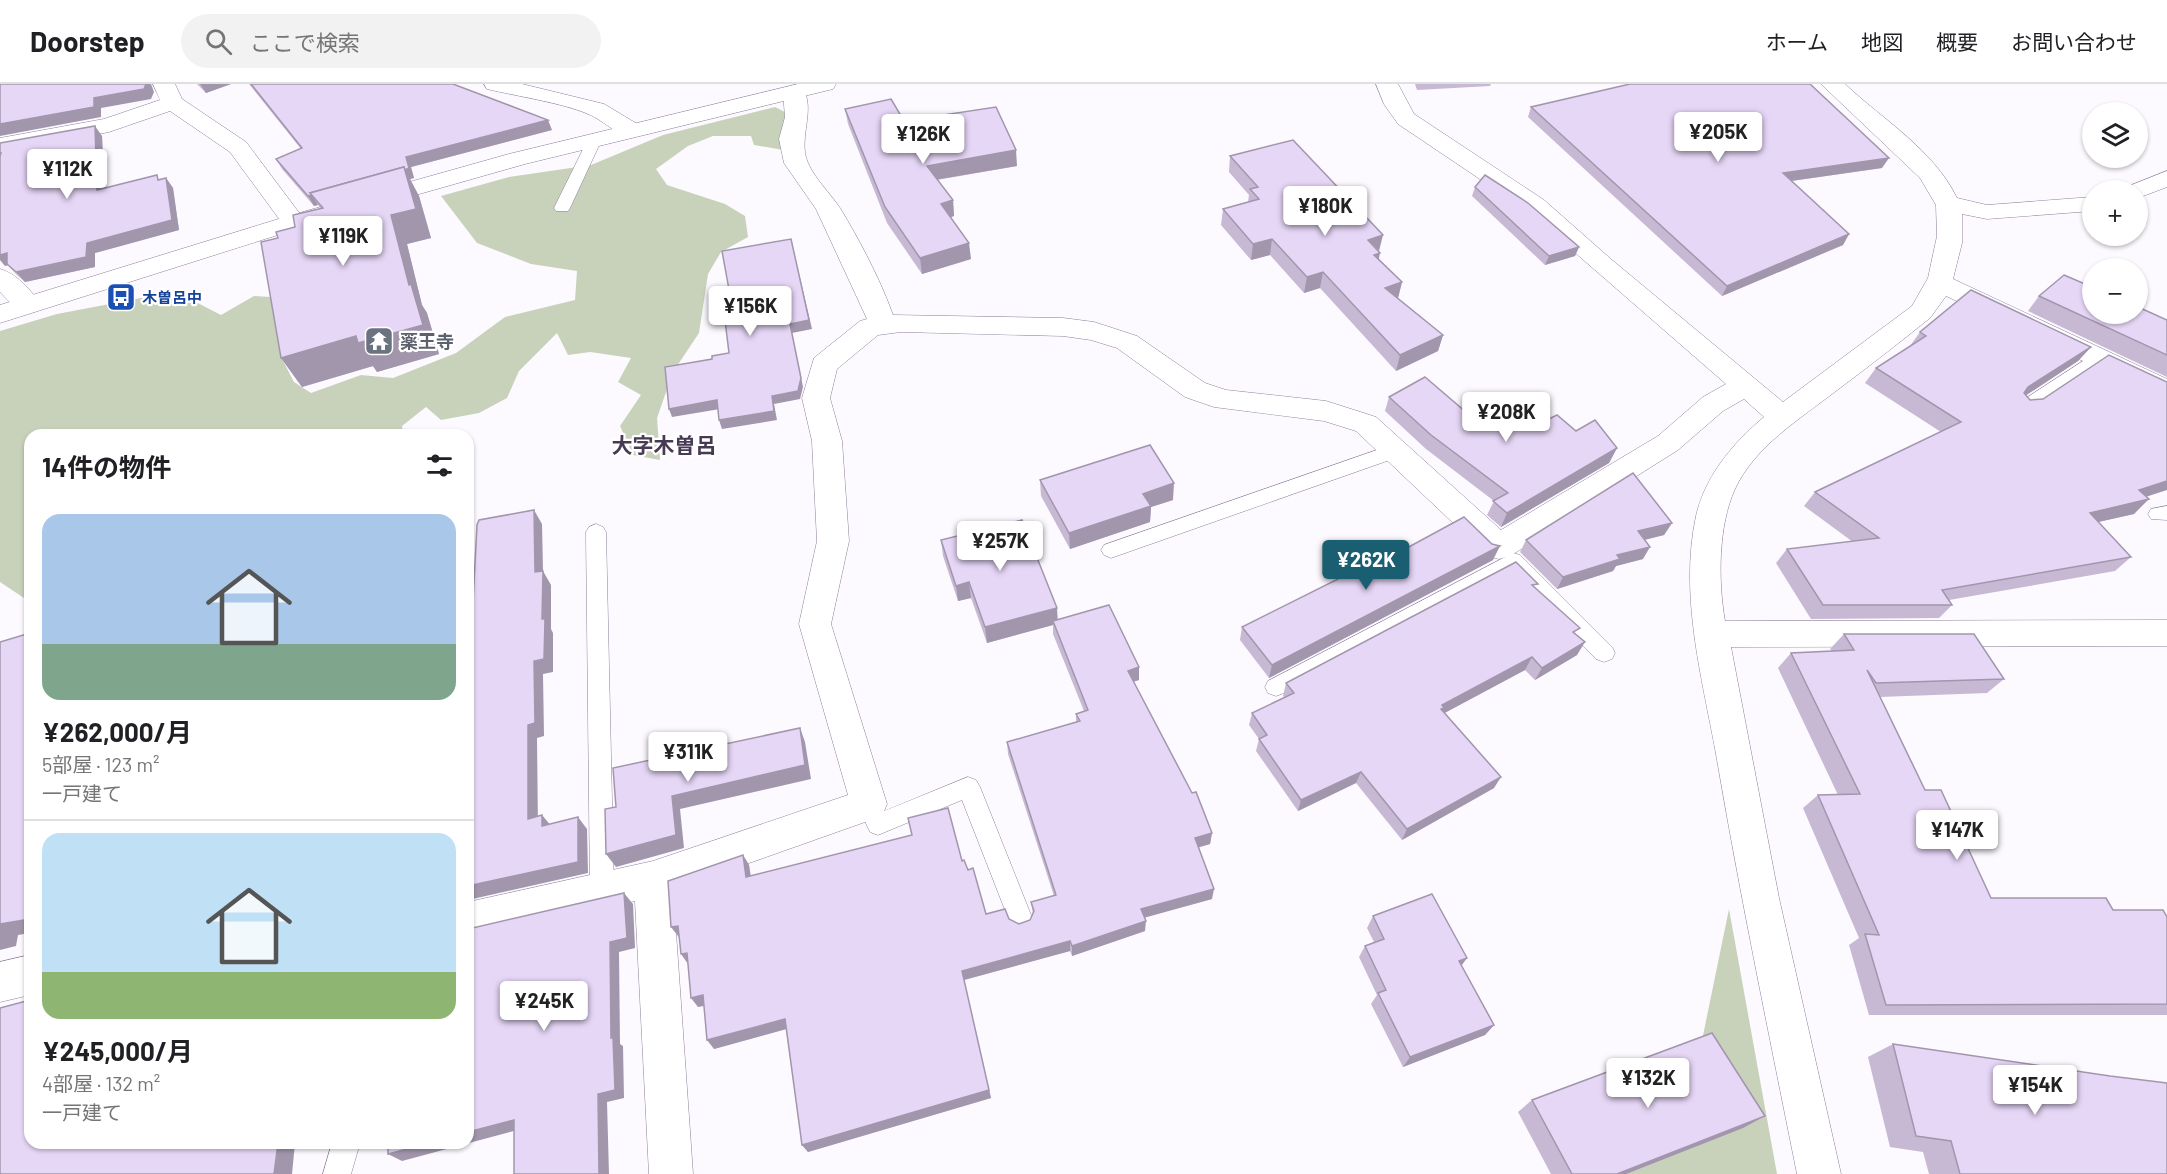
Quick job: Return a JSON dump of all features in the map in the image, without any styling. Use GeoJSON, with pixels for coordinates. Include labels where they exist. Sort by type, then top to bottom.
{"type":"FeatureCollection","features":[{"type":"Feature","properties":{"kind":"street"},"geometry":{"type":"LineString","coordinates":[[495,84],[596,109],[631,130]]}},
{"type":"Feature","properties":{"kind":"street"},"geometry":{"type":"LineString","coordinates":[[1387,84],[1395,104],[1406,119],[1535,205],[1783,417]]}},
{"type":"Feature","properties":{"kind":"street"},"geometry":{"type":"LineString","coordinates":[[1819,1174],[1761,898],[1712,634],[1705,573],[1710,531],[1719,490],[1743,454],[1783,417],[1921,312],[1938,292],[1949,243],[1951,217],[1948,204],[1939,186],[1917,160],[1832,84]]}},
{"type":"Feature","properties":{"kind":"street"},"geometry":{"type":"LineString","coordinates":[[0,314],[294,222],[631,130],[811,87]]}},
{"type":"Feature","properties":{"kind":"street"},"geometry":{"type":"LineString","coordinates":[[811,87],[796,117],[791,139],[796,163],[828,210],[875,303],[883,326]]}},
{"type":"Feature","properties":{"kind":"street"},"geometry":{"type":"LineString","coordinates":[[0,146],[109,125],[168,94],[238,147],[294,222]]}},
{"type":"Feature","properties":{"kind":"street"},"geometry":{"type":"LineString","coordinates":[[1948,204],[1987,212],[2082,205]]}},
{"type":"Feature","properties":{"kind":"street"},"geometry":{"type":"LineString","coordinates":[[0,277],[28,305]]}},
{"type":"Feature","properties":{"kind":"street"},"geometry":{"type":"LineString","coordinates":[[1940,283],[2167,391]]}},
{"type":"Feature","properties":{"kind":"street"},"geometry":{"type":"LineString","coordinates":[[474,920],[653,879],[869,804],[815,624],[829,568],[833,541],[827,441],[816,398],[824,365],[870,327],[901,324],[1063,327],[1109,334],[1127,342],[1195,390],[1224,400],[1326,411],[1366,424],[1397,450],[1506,554],[1668,443],[1713,404],[1745,386]]}},
{"type":"Feature","properties":{"kind":"street"},"geometry":{"type":"LineString","coordinates":[[1712,634],[2167,633]]}},
{"type":"Feature","properties":{"kind":"street"},"geometry":{"type":"LineString","coordinates":[[653,879],[671,1174]]}},
{"type":"Feature","properties":{"kind":"street"},"geometry":{"type":"LineString","coordinates":[[0,982],[24,976]]}},
{"type":"Feature","properties":{"kind":"lane"},"geometry":{"type":"LineString","coordinates":[[562,208],[595,140]]}},
{"type":"Feature","properties":{"kind":"lane"},"geometry":{"type":"LineString","coordinates":[[2023,408],[2097,358]]}},
{"type":"Feature","properties":{"kind":"lane"},"geometry":{"type":"LineString","coordinates":[[1111,550],[1397,450]]}},
{"type":"Feature","properties":{"kind":"lane"},"geometry":{"type":"LineString","coordinates":[[596,532],[602,891]]}},
{"type":"Feature","properties":{"kind":"lane"},"geometry":{"type":"LineString","coordinates":[[1276,687],[1506,554],[1604,653]]}},
{"type":"Feature","properties":{"kind":"lane"},"geometry":{"type":"LineString","coordinates":[[869,804],[878,824],[968,787],[1021,920]]}},
{"type":"Feature","properties":{"kind":"lane"},"geometry":{"type":"LineString","coordinates":[[337,1174],[344,1149]]}},
{"type":"Feature","properties":{"kind":"green space"},"geometry":{"type":"Polygon","coordinates":[[[775,107],[785,112],[784,150],[754,145],[751,136],[713,136],[688,146],[656,169],[667,185],[725,204],[745,216],[748,237],[721,252],[708,274],[699,333],[673,372],[657,418],[660,460],[633,455],[620,426],[641,395],[618,382],[631,358],[590,352],[568,355],[557,333],[519,371],[507,398],[479,413],[441,420],[426,407],[402,426],[402,429],[24,429],[24,598],[0,582],[0,331],[57,314],[162,294],[188,298],[221,315],[254,296],[287,298],[296,321],[280,355],[294,382],[311,393],[361,375],[393,378],[456,353],[505,317],[575,300],[577,271],[531,264],[477,243],[441,196],[509,177],[591,165],[663,135],[775,107]]]}},
{"type":"Feature","properties":{"kind":"green space"},"geometry":{"type":"Polygon","coordinates":[[[1729,909],[1777,1174],[1617,1174],[1685,1123],[1729,909]]]}},
{"type":"Feature","properties":{"kind":"building"},"geometry":{"type":"Polygon","coordinates":[[[0,84],[146,84],[144,89],[94,98],[94,107],[0,124],[0,84]]]}},
{"type":"Feature","properties":{"kind":"building"},"geometry":{"type":"Polygon","coordinates":[[[251,84],[453,84],[548,120],[406,157],[409,168],[405,170],[404,167],[310,193],[312,195],[308,196],[276,159],[302,148],[251,84]]]}},
{"type":"Feature","properties":{"kind":"building"},"geometry":{"type":"Polygon","coordinates":[[[1630,84],[1810,84],[1889,158],[1783,173],[1849,234],[1727,286],[1531,107],[1630,84]]]}},
{"type":"Feature","properties":{"kind":"building"},"geometry":{"type":"Polygon","coordinates":[[[891,99],[904,121],[996,107],[1016,150],[927,166],[953,200],[941,204],[969,243],[920,258],[885,207],[845,109],[891,99]]]}},
{"type":"Feature","properties":{"kind":"building"},"geometry":{"type":"Polygon","coordinates":[[[95,126],[97,190],[157,175],[158,180],[166,178],[172,220],[87,243],[86,257],[16,272],[7,264],[7,253],[0,255],[0,143],[95,126]]]}},
{"type":"Feature","properties":{"kind":"building"},"geometry":{"type":"Polygon","coordinates":[[[1293,140],[1383,235],[1368,240],[1380,253],[1374,255],[1402,282],[1385,288],[1443,335],[1400,355],[1323,272],[1307,277],[1272,239],[1253,244],[1223,209],[1259,199],[1250,189],[1258,187],[1230,156],[1293,140]]]}},
{"type":"Feature","properties":{"kind":"building"},"geometry":{"type":"Polygon","coordinates":[[[404,167],[416,209],[391,215],[409,285],[411,284],[423,325],[358,343],[356,336],[281,358],[261,242],[278,238],[276,232],[295,227],[293,215],[323,208],[310,193],[404,167]]]}},
{"type":"Feature","properties":{"kind":"building"},"geometry":{"type":"Polygon","coordinates":[[[1485,175],[1528,203],[1579,247],[1549,256],[1475,187],[1485,175]]]}},
{"type":"Feature","properties":{"kind":"building"},"geometry":{"type":"Polygon","coordinates":[[[791,239],[809,320],[790,324],[801,378],[798,391],[772,396],[774,411],[719,420],[717,400],[669,409],[665,367],[712,359],[712,356],[729,353],[722,296],[730,295],[722,251],[791,239]]]}},
{"type":"Feature","properties":{"kind":"building"},"geometry":{"type":"Polygon","coordinates":[[[2064,275],[2082,283],[2082,316],[2039,296],[2064,275]]]}},
{"type":"Feature","properties":{"kind":"building"},"geometry":{"type":"Polygon","coordinates":[[[1971,290],[2091,347],[2028,387],[2024,393],[2030,400],[2043,399],[2109,355],[2167,382],[2167,481],[2139,490],[2149,499],[2090,513],[2131,557],[1942,590],[1952,605],[1823,605],[1787,549],[1879,538],[1815,492],[1961,422],[1876,368],[1926,336],[1920,332],[1971,290]]]}},
{"type":"Feature","properties":{"kind":"building"},"geometry":{"type":"Polygon","coordinates":[[[2148,311],[2167,320],[2167,355],[2100,324],[2148,324],[2148,311]]]}},
{"type":"Feature","properties":{"kind":"building"},"geometry":{"type":"Polygon","coordinates":[[[1425,377],[1473,418],[1496,405],[1529,429],[1557,415],[1576,431],[1595,420],[1617,448],[1507,513],[1493,501],[1508,493],[1431,435],[1389,397],[1425,377]]]}},
{"type":"Feature","properties":{"kind":"building"},"geometry":{"type":"Polygon","coordinates":[[[1150,445],[1174,483],[1143,494],[1151,506],[1069,533],[1040,480],[1150,445]]]}},
{"type":"Feature","properties":{"kind":"building"},"geometry":{"type":"Polygon","coordinates":[[[1633,473],[1672,523],[1638,531],[1650,547],[1617,555],[1620,559],[1563,577],[1526,540],[1633,473]]]}},
{"type":"Feature","properties":{"kind":"building"},"geometry":{"type":"Polygon","coordinates":[[[534,510],[535,572],[543,571],[542,619],[545,619],[544,659],[534,661],[535,723],[528,725],[528,819],[542,815],[542,826],[578,817],[578,862],[474,885],[474,582],[479,520],[534,510]]]}},
{"type":"Feature","properties":{"kind":"building"},"geometry":{"type":"Polygon","coordinates":[[[1464,517],[1492,544],[1500,546],[1272,665],[1242,627],[1380,558],[1383,561],[1464,517]]]}},
{"type":"Feature","properties":{"kind":"building"},"geometry":{"type":"Polygon","coordinates":[[[1022,520],[1057,608],[985,627],[969,582],[956,586],[941,540],[1022,520]]]}},
{"type":"Feature","properties":{"kind":"building"},"geometry":{"type":"Polygon","coordinates":[[[1516,562],[1538,584],[1532,585],[1580,628],[1573,632],[1585,642],[1542,668],[1532,657],[1442,705],[1444,708],[1441,709],[1501,777],[1407,829],[1361,772],[1301,800],[1259,739],[1267,735],[1252,713],[1294,693],[1286,683],[1516,562]]]}},
{"type":"Feature","properties":{"kind":"building"},"geometry":{"type":"Polygon","coordinates":[[[1109,605],[1139,667],[1128,671],[1192,793],[1196,792],[1212,833],[1195,838],[1214,889],[1141,909],[1146,921],[1072,946],[1070,941],[962,971],[989,1090],[802,1145],[785,1019],[707,1040],[703,995],[691,998],[687,953],[681,954],[678,926],[671,927],[668,881],[743,855],[746,877],[912,835],[908,818],[948,808],[962,861],[964,860],[968,870],[973,868],[986,914],[1005,909],[1009,919],[1019,924],[1030,920],[1034,911],[1031,902],[1056,895],[1007,742],[1080,721],[1076,714],[1088,710],[1053,621],[1109,605]]]}},
{"type":"Feature","properties":{"kind":"building"},"geometry":{"type":"Polygon","coordinates":[[[1844,634],[1974,634],[2004,679],[1876,683],[1867,670],[1925,790],[1941,790],[1991,898],[2106,898],[2113,910],[2163,910],[2167,917],[2167,1004],[1886,1005],[1865,934],[1879,935],[1818,795],[1860,794],[1791,653],[1854,650],[1844,634]]]}},
{"type":"Feature","properties":{"kind":"building"},"geometry":{"type":"Polygon","coordinates":[[[24,635],[24,920],[0,924],[0,642],[24,635]]]}},
{"type":"Feature","properties":{"kind":"building"},"geometry":{"type":"Polygon","coordinates":[[[800,728],[805,765],[672,796],[676,835],[606,854],[605,809],[616,807],[613,768],[800,728]]]}},
{"type":"Feature","properties":{"kind":"building"},"geometry":{"type":"Polygon","coordinates":[[[624,893],[627,938],[610,942],[611,1038],[613,1037],[615,1090],[598,1094],[599,1174],[514,1174],[514,1120],[474,1130],[474,928],[624,893]]]}},
{"type":"Feature","properties":{"kind":"building"},"geometry":{"type":"Polygon","coordinates":[[[1432,894],[1467,958],[1459,961],[1494,1025],[1410,1057],[1378,993],[1386,990],[1365,946],[1384,939],[1373,916],[1432,894]]]}},
{"type":"Feature","properties":{"kind":"building"},"geometry":{"type":"Polygon","coordinates":[[[24,1002],[24,1149],[277,1149],[274,1174],[0,1174],[0,1008],[24,1002]]]}},
{"type":"Feature","properties":{"kind":"building"},"geometry":{"type":"Polygon","coordinates":[[[1712,1033],[1765,1116],[1617,1174],[1572,1174],[1532,1100],[1712,1033]]]}},
{"type":"Feature","properties":{"kind":"building"},"geometry":{"type":"Polygon","coordinates":[[[1893,1044],[2167,1083],[2167,1174],[1960,1174],[1951,1141],[1916,1136],[1893,1044]]]}},
{"type":"Feature","properties":{"kind":"building"},"geometry":{"type":"Polygon","coordinates":[[[388,1149],[407,1149],[388,1154],[388,1149]]]}},
{"type":"Feature","properties":{"kind":"place","name":"木曽呂中"},"geometry":{"type":"Point","coordinates":[121,297]}},
{"type":"Feature","properties":{"kind":"place","name":"薬王寺"},"geometry":{"type":"Point","coordinates":[379,341]}},
{"type":"Feature","properties":{"kind":"district","name":"大字木曽呂"},"geometry":{"type":"Point","coordinates":[664,444]}}]}
